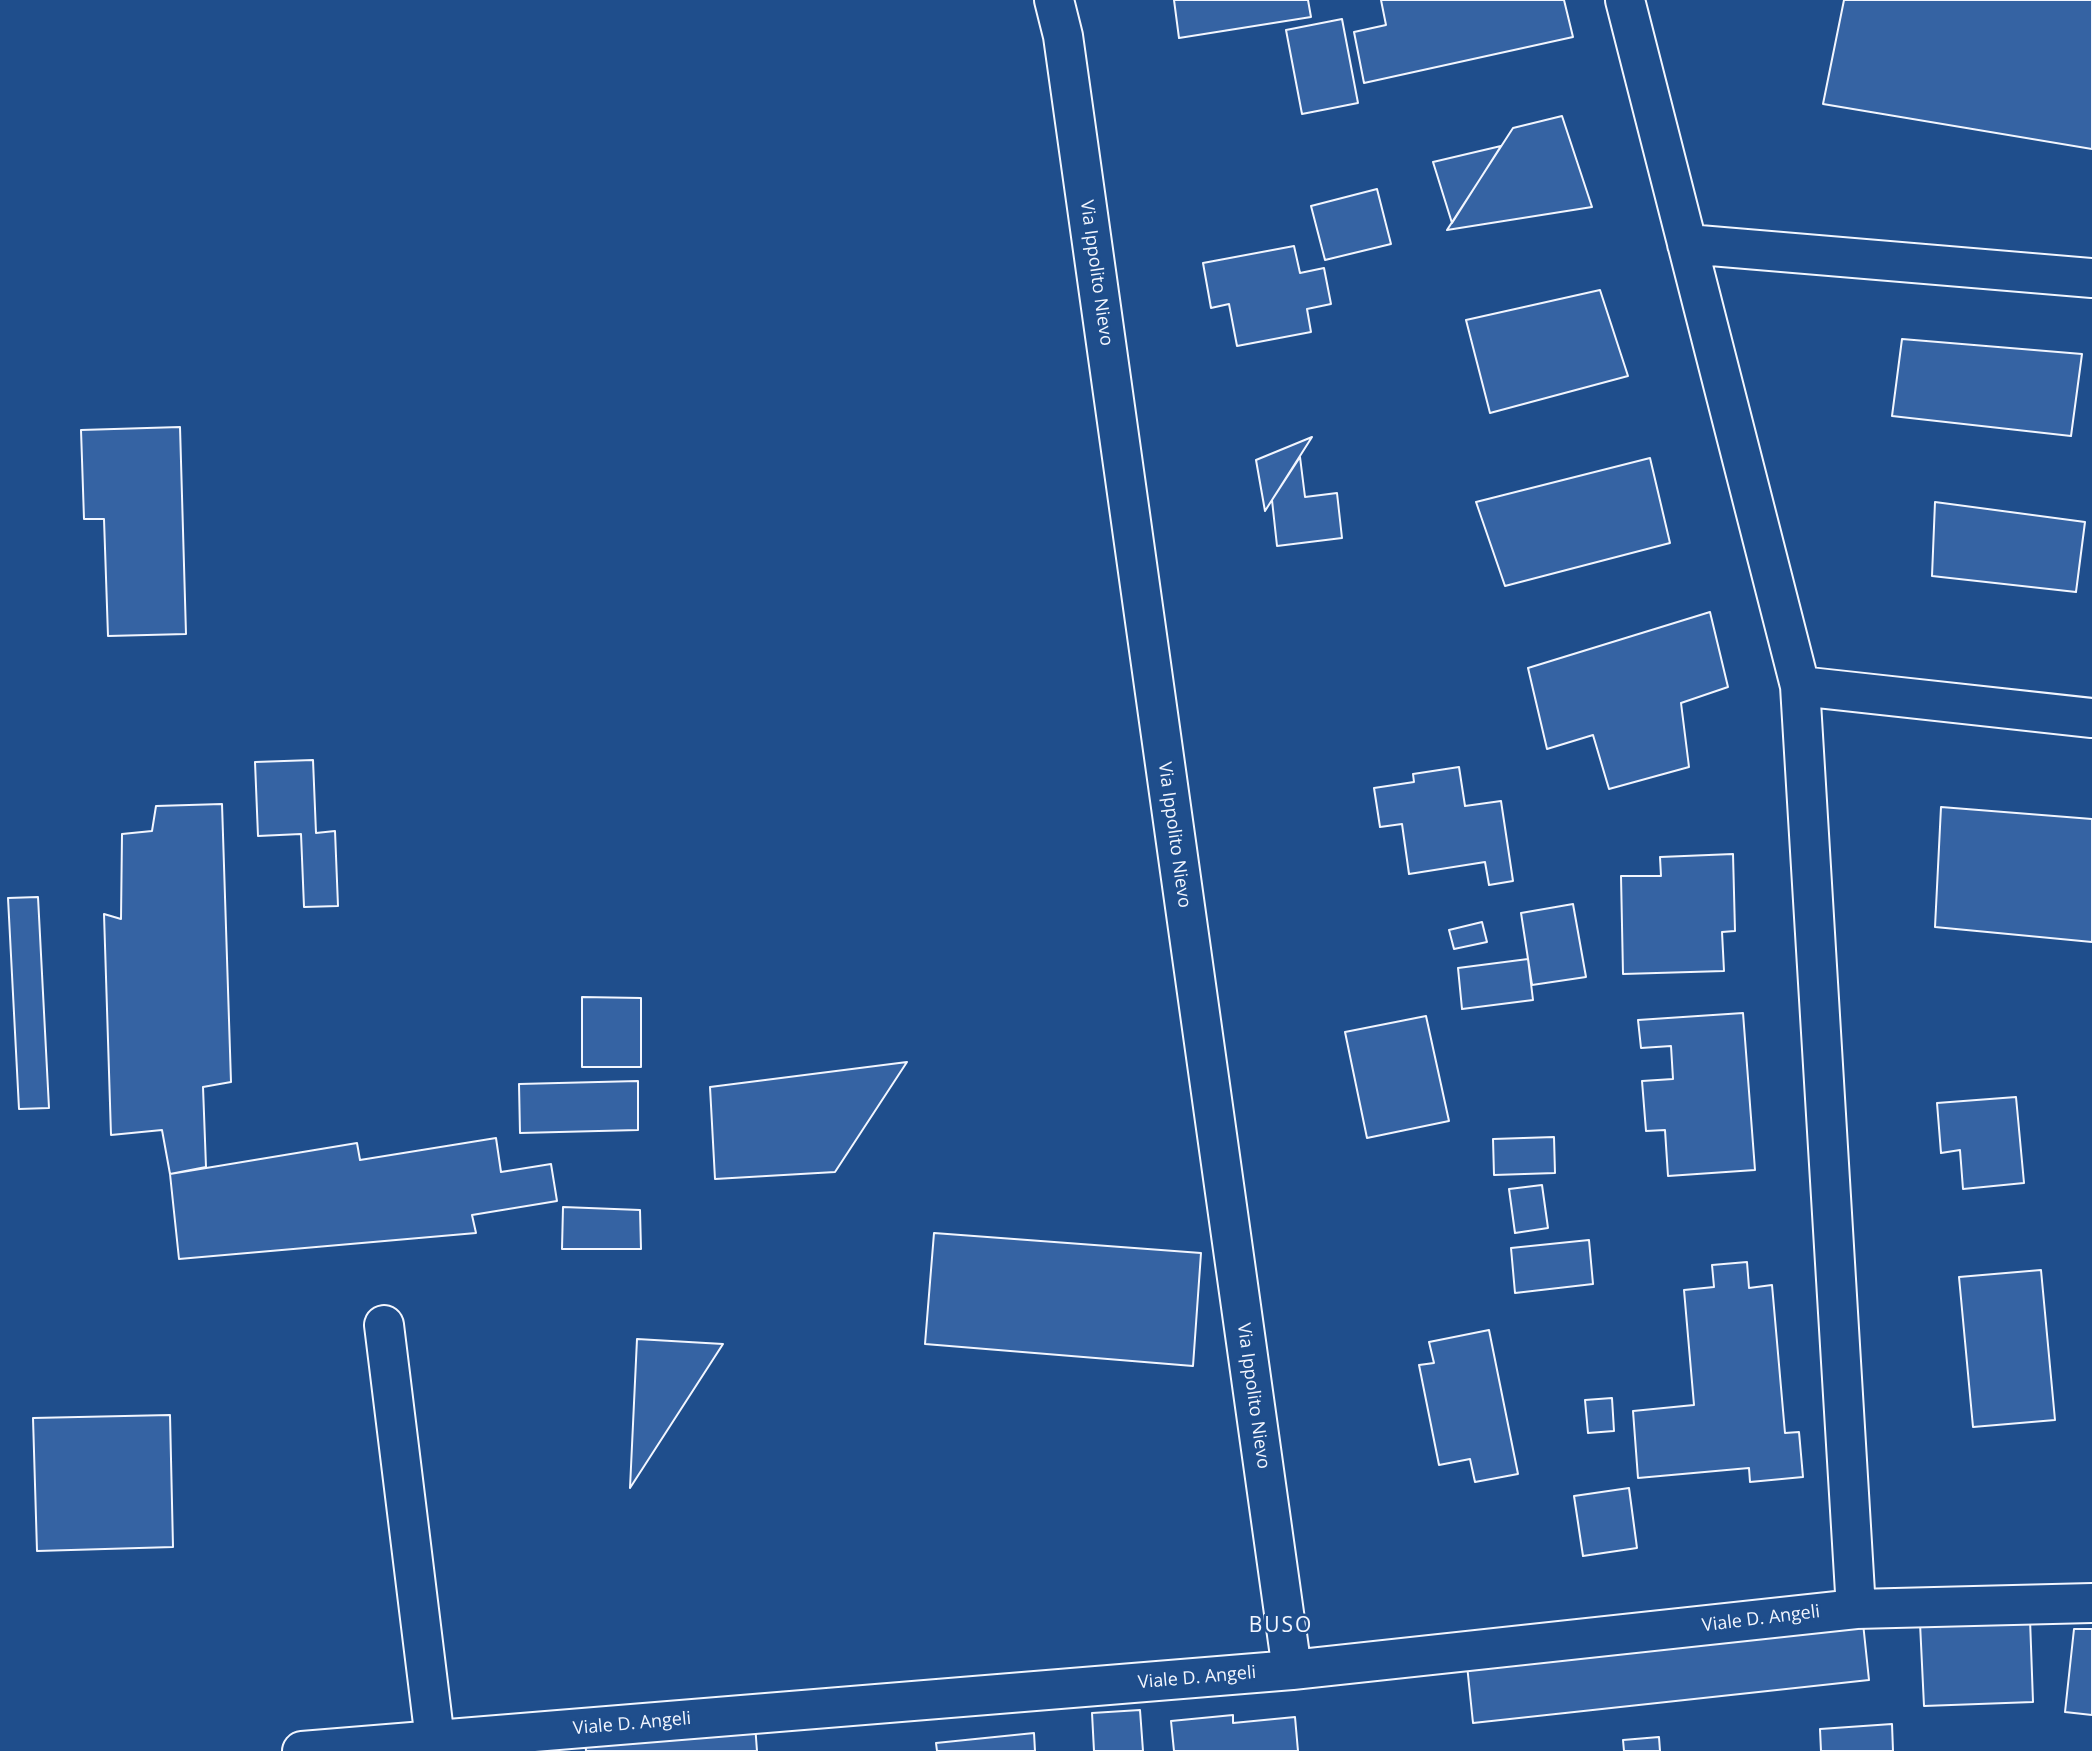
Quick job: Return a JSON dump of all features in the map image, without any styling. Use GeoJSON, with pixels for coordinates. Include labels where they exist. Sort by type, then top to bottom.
{"type":"FeatureCollection","features":[{"type":"Feature","properties":{"kind":"street","name":"Via Ippolito Nievo"},"geometry":{"type":"LineString","coordinates":[[1054,0],[1063,36],[1292,1670]]}},
{"type":"Feature","properties":{"kind":"street"},"geometry":{"type":"LineString","coordinates":[[1625,0],[1800,687],[1856,1609]]}},
{"type":"Feature","properties":{"kind":"street"},"geometry":{"type":"LineString","coordinates":[[1687,244],[2092,278]]}},
{"type":"Feature","properties":{"kind":"street"},"geometry":{"type":"LineString","coordinates":[[1800,687],[2092,718]]}},
{"type":"Feature","properties":{"kind":"street"},"geometry":{"type":"LineString","coordinates":[[384,1325],[435,1740]]}},
{"type":"Feature","properties":{"kind":"street","name":"Viale D. Angeli"},"geometry":{"type":"LineString","coordinates":[[302,1751],[1292,1670],[1856,1609],[2092,1603]]}},
{"type":"Feature","properties":{"kind":"building"},"geometry":{"type":"Polygon","coordinates":[[[1174,0],[1308,0],[1311,17],[1179,38],[1174,0]]]}},
{"type":"Feature","properties":{"kind":"building"},"geometry":{"type":"Polygon","coordinates":[[[1381,0],[1564,0],[1573,37],[1364,83],[1354,32],[1386,25],[1381,0]]]}},
{"type":"Feature","properties":{"kind":"building"},"geometry":{"type":"Polygon","coordinates":[[[1844,0],[2092,0],[2092,149],[1823,104],[1844,0]]]}},
{"type":"Feature","properties":{"kind":"building"},"geometry":{"type":"Polygon","coordinates":[[[1342,19],[1358,103],[1302,114],[1286,30],[1342,19]]]}},
{"type":"Feature","properties":{"kind":"building"},"geometry":{"type":"Polygon","coordinates":[[[1562,116],[1592,207],[1447,230],[1513,128],[1562,116]]]}},
{"type":"Feature","properties":{"kind":"building"},"geometry":{"type":"Polygon","coordinates":[[[1501,146],[1452,223],[1433,162],[1501,146]]]}},
{"type":"Feature","properties":{"kind":"building"},"geometry":{"type":"Polygon","coordinates":[[[1377,189],[1391,244],[1325,260],[1311,206],[1377,189]]]}},
{"type":"Feature","properties":{"kind":"building"},"geometry":{"type":"Polygon","coordinates":[[[1294,246],[1300,273],[1324,268],[1331,304],[1307,309],[1311,332],[1237,346],[1229,304],[1211,308],[1203,263],[1294,246]]]}},
{"type":"Feature","properties":{"kind":"building"},"geometry":{"type":"Polygon","coordinates":[[[1600,290],[1628,376],[1490,413],[1466,320],[1600,290]]]}},
{"type":"Feature","properties":{"kind":"building"},"geometry":{"type":"Polygon","coordinates":[[[1902,339],[2082,354],[2071,436],[1892,416],[1902,339]]]}},
{"type":"Feature","properties":{"kind":"building"},"geometry":{"type":"Polygon","coordinates":[[[180,427],[186,634],[108,636],[104,519],[84,519],[81,430],[180,427]]]}},
{"type":"Feature","properties":{"kind":"building"},"geometry":{"type":"Polygon","coordinates":[[[1312,437],[1265,511],[1256,460],[1312,437]]]}},
{"type":"Feature","properties":{"kind":"building"},"geometry":{"type":"Polygon","coordinates":[[[1300,457],[1305,497],[1337,493],[1342,538],[1277,546],[1272,500],[1300,457]]]}},
{"type":"Feature","properties":{"kind":"building"},"geometry":{"type":"Polygon","coordinates":[[[1650,458],[1670,543],[1505,586],[1476,502],[1650,458]]]}},
{"type":"Feature","properties":{"kind":"building"},"geometry":{"type":"Polygon","coordinates":[[[1935,502],[2085,522],[2076,592],[1932,576],[1935,502]]]}},
{"type":"Feature","properties":{"kind":"building"},"geometry":{"type":"Polygon","coordinates":[[[1710,612],[1728,687],[1681,703],[1689,767],[1609,789],[1593,735],[1547,749],[1528,668],[1710,612]]]}},
{"type":"Feature","properties":{"kind":"building"},"geometry":{"type":"Polygon","coordinates":[[[313,760],[316,833],[335,831],[338,906],[304,907],[301,834],[258,836],[255,762],[313,760]]]}},
{"type":"Feature","properties":{"kind":"building"},"geometry":{"type":"Polygon","coordinates":[[[1459,767],[1465,806],[1501,801],[1513,881],[1489,885],[1485,862],[1409,874],[1402,824],[1380,827],[1374,788],[1414,782],[1413,774],[1459,767]]]}},
{"type":"Feature","properties":{"kind":"building"},"geometry":{"type":"Polygon","coordinates":[[[222,804],[231,1082],[203,1087],[206,1167],[170,1174],[162,1130],[111,1135],[104,914],[121,919],[122,834],[152,831],[156,806],[222,804]]]}},
{"type":"Feature","properties":{"kind":"building"},"geometry":{"type":"Polygon","coordinates":[[[1941,807],[2092,819],[2092,942],[1935,927],[1941,807]]]}},
{"type":"Feature","properties":{"kind":"building"},"geometry":{"type":"Polygon","coordinates":[[[1733,854],[1735,931],[1722,932],[1724,971],[1623,974],[1621,876],[1661,876],[1660,857],[1733,854]]]}},
{"type":"Feature","properties":{"kind":"building"},"geometry":{"type":"Polygon","coordinates":[[[38,897],[49,1108],[19,1109],[8,898],[38,897]]]}},
{"type":"Feature","properties":{"kind":"building"},"geometry":{"type":"Polygon","coordinates":[[[1573,904],[1586,977],[1532,985],[1521,913],[1573,904]]]}},
{"type":"Feature","properties":{"kind":"building"},"geometry":{"type":"Polygon","coordinates":[[[1482,922],[1487,942],[1454,949],[1449,930],[1482,922]]]}},
{"type":"Feature","properties":{"kind":"building"},"geometry":{"type":"Polygon","coordinates":[[[1528,959],[1533,1000],[1462,1009],[1458,968],[1528,959]]]}},
{"type":"Feature","properties":{"kind":"building"},"geometry":{"type":"Polygon","coordinates":[[[582,997],[641,998],[641,1067],[582,1067],[582,997]]]}},
{"type":"Feature","properties":{"kind":"building"},"geometry":{"type":"Polygon","coordinates":[[[1743,1013],[1755,1170],[1668,1176],[1665,1130],[1646,1131],[1642,1081],[1673,1079],[1671,1046],[1641,1048],[1638,1020],[1743,1013]]]}},
{"type":"Feature","properties":{"kind":"building"},"geometry":{"type":"Polygon","coordinates":[[[1426,1016],[1449,1121],[1367,1138],[1345,1032],[1426,1016]]]}},
{"type":"Feature","properties":{"kind":"building"},"geometry":{"type":"Polygon","coordinates":[[[907,1062],[835,1172],[715,1179],[710,1087],[907,1062]]]}},
{"type":"Feature","properties":{"kind":"building"},"geometry":{"type":"Polygon","coordinates":[[[638,1081],[638,1130],[520,1133],[519,1084],[638,1081]]]}},
{"type":"Feature","properties":{"kind":"building"},"geometry":{"type":"Polygon","coordinates":[[[2016,1097],[2024,1183],[1963,1189],[1960,1150],[1941,1153],[1937,1103],[2016,1097]]]}},
{"type":"Feature","properties":{"kind":"building"},"geometry":{"type":"Polygon","coordinates":[[[1554,1137],[1555,1173],[1494,1175],[1493,1139],[1554,1137]]]}},
{"type":"Feature","properties":{"kind":"building"},"geometry":{"type":"Polygon","coordinates":[[[496,1138],[501,1172],[551,1164],[557,1201],[472,1215],[476,1233],[179,1259],[170,1174],[357,1143],[360,1160],[496,1138]]]}},
{"type":"Feature","properties":{"kind":"building"},"geometry":{"type":"Polygon","coordinates":[[[1542,1185],[1548,1228],[1515,1233],[1509,1189],[1542,1185]]]}},
{"type":"Feature","properties":{"kind":"building"},"geometry":{"type":"Polygon","coordinates":[[[563,1207],[640,1210],[641,1249],[562,1249],[563,1207]]]}},
{"type":"Feature","properties":{"kind":"building"},"geometry":{"type":"Polygon","coordinates":[[[934,1233],[1201,1253],[1193,1366],[925,1344],[934,1233]]]}},
{"type":"Feature","properties":{"kind":"building"},"geometry":{"type":"Polygon","coordinates":[[[1589,1240],[1593,1284],[1515,1293],[1511,1248],[1589,1240]]]}},
{"type":"Feature","properties":{"kind":"building"},"geometry":{"type":"Polygon","coordinates":[[[1747,1262],[1749,1288],[1772,1285],[1785,1433],[1799,1432],[1803,1477],[1750,1482],[1749,1468],[1638,1478],[1633,1411],[1694,1405],[1684,1290],[1714,1287],[1712,1265],[1747,1262]]]}},
{"type":"Feature","properties":{"kind":"building"},"geometry":{"type":"Polygon","coordinates":[[[2041,1270],[2055,1420],[1973,1427],[1959,1277],[2041,1270]]]}},
{"type":"Feature","properties":{"kind":"building"},"geometry":{"type":"Polygon","coordinates":[[[1489,1330],[1518,1474],[1475,1482],[1470,1459],[1439,1465],[1419,1365],[1434,1363],[1429,1342],[1489,1330]]]}},
{"type":"Feature","properties":{"kind":"building"},"geometry":{"type":"Polygon","coordinates":[[[637,1339],[723,1344],[630,1488],[637,1339]]]}},
{"type":"Feature","properties":{"kind":"building"},"geometry":{"type":"Polygon","coordinates":[[[1612,1398],[1614,1431],[1588,1433],[1585,1400],[1612,1398]]]}},
{"type":"Feature","properties":{"kind":"building"},"geometry":{"type":"Polygon","coordinates":[[[170,1415],[173,1547],[37,1551],[33,1418],[170,1415]]]}},
{"type":"Feature","properties":{"kind":"building"},"geometry":{"type":"Polygon","coordinates":[[[1629,1488],[1637,1548],[1583,1556],[1574,1496],[1629,1488]]]}},
{"type":"Feature","properties":{"kind":"building"},"geometry":{"type":"Polygon","coordinates":[[[2030,1619],[2033,1702],[1924,1706],[1920,1623],[2030,1619]]]}},
{"type":"Feature","properties":{"kind":"building"},"geometry":{"type":"Polygon","coordinates":[[[1863,1623],[1869,1680],[1473,1723],[1467,1665],[1863,1623]]]}},
{"type":"Feature","properties":{"kind":"building"},"geometry":{"type":"Polygon","coordinates":[[[2074,1629],[2092,1629],[2092,1715],[2065,1712],[2074,1629]]]}},
{"type":"Feature","properties":{"kind":"building"},"geometry":{"type":"Polygon","coordinates":[[[1140,1710],[1143,1751],[1094,1751],[1092,1713],[1140,1710]]]}},
{"type":"Feature","properties":{"kind":"building"},"geometry":{"type":"Polygon","coordinates":[[[1233,1715],[1233,1723],[1295,1717],[1298,1751],[1174,1751],[1171,1721],[1233,1715]]]}},
{"type":"Feature","properties":{"kind":"building"},"geometry":{"type":"Polygon","coordinates":[[[755,1724],[757,1751],[586,1751],[585,1737],[755,1724]]]}},
{"type":"Feature","properties":{"kind":"building"},"geometry":{"type":"Polygon","coordinates":[[[1892,1724],[1893,1751],[1821,1751],[1820,1729],[1892,1724]]]}},
{"type":"Feature","properties":{"kind":"building"},"geometry":{"type":"Polygon","coordinates":[[[1034,1733],[1035,1751],[937,1751],[936,1743],[1034,1733]]]}},
{"type":"Feature","properties":{"kind":"building"},"geometry":{"type":"Polygon","coordinates":[[[1659,1737],[1660,1751],[1624,1751],[1623,1740],[1659,1737]]]}},
{"type":"Feature","properties":{"kind":"district","name":"BUSO"},"geometry":{"type":"Point","coordinates":[1281,1626]}}]}
